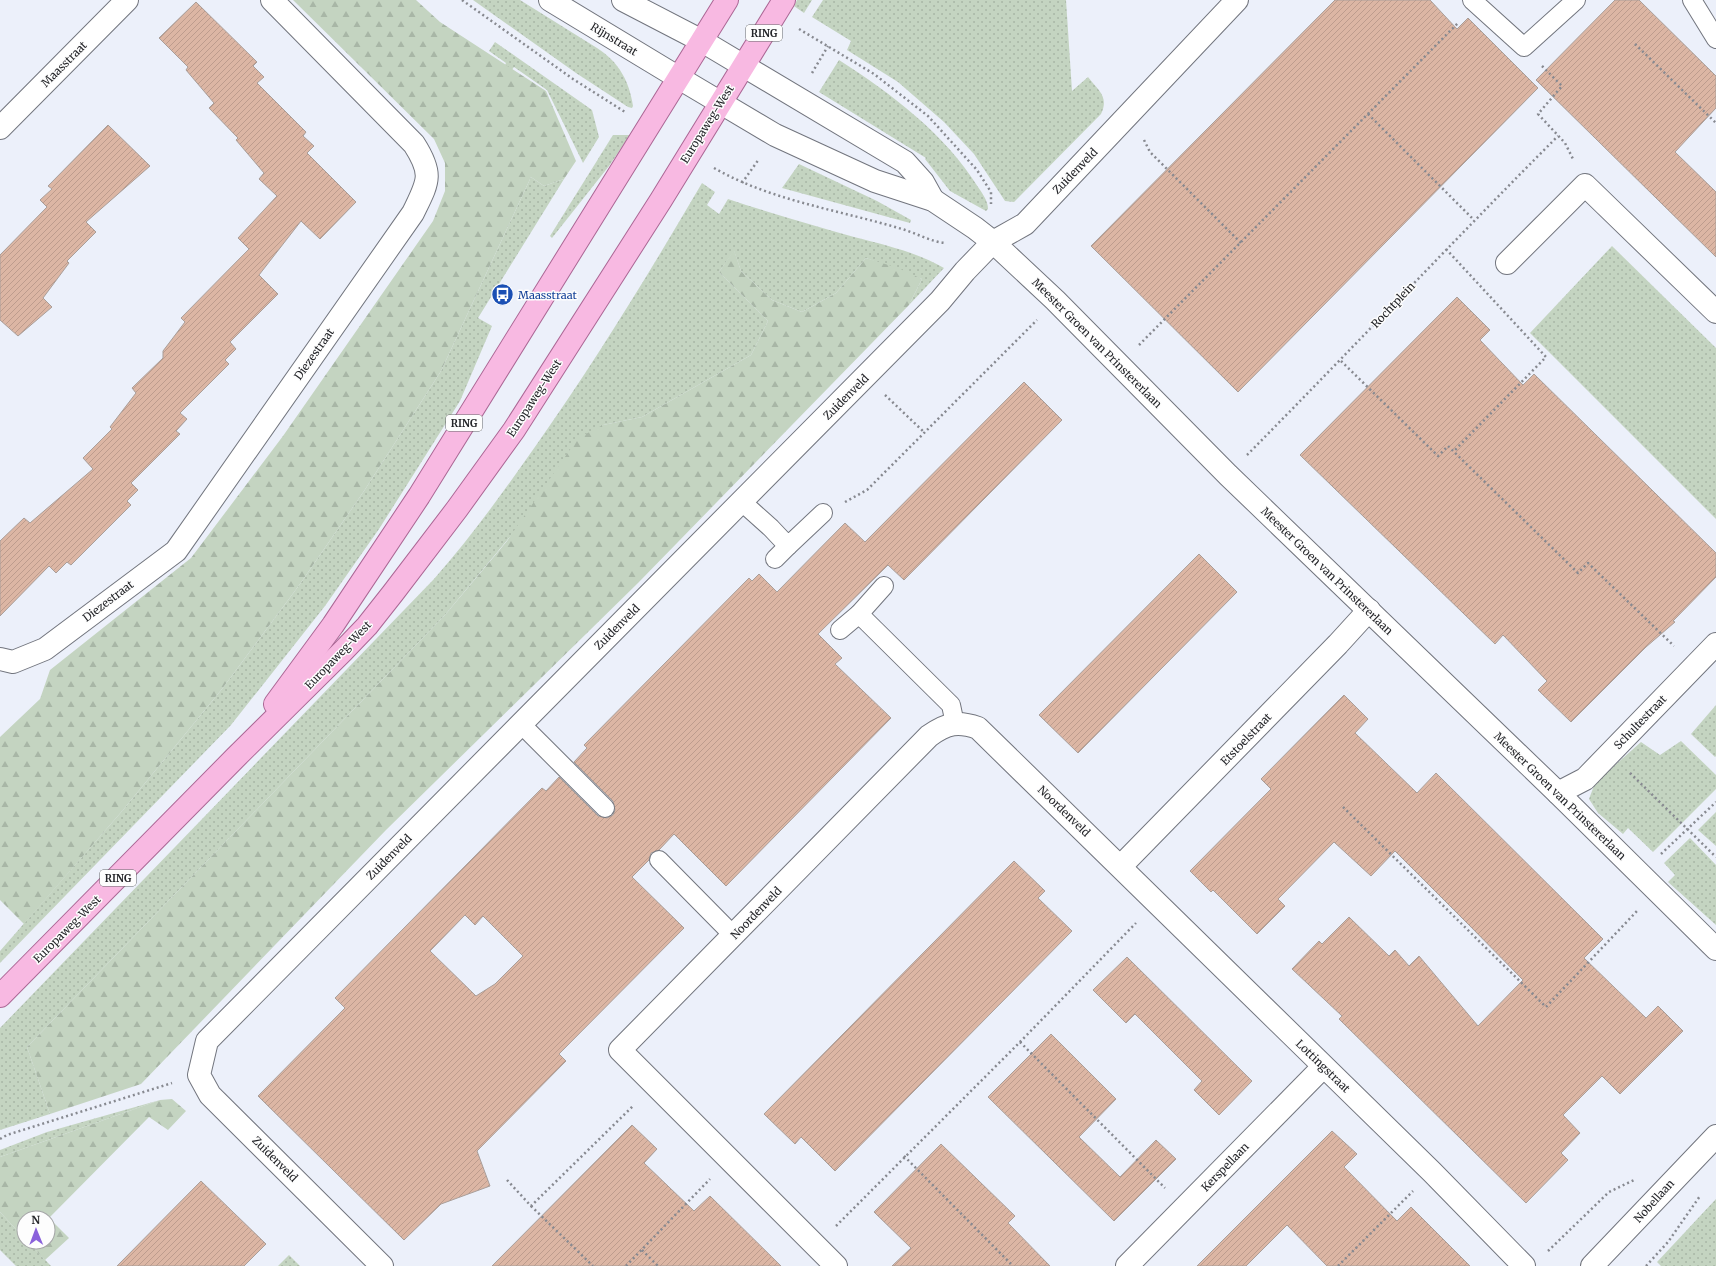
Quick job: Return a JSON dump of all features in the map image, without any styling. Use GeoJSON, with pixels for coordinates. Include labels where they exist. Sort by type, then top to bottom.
{"type":"FeatureCollection","features":[{"type":"Feature","properties":{"kind":"main road","name":"Europaweg-West"},"geometry":{"type":"LineString","coordinates":[[235,758],[334,625],[371,569],[727,0]]}},
{"type":"Feature","properties":{"kind":"main road","name":"Europaweg-West"},"geometry":{"type":"LineString","coordinates":[[0,996],[367,626],[457,509],[514,430],[721,103],[784,0]]}},
{"type":"Feature","properties":{"kind":"street","name":"Maasstraat"},"geometry":{"type":"LineString","coordinates":[[0,128],[127,0]]}},
{"type":"Feature","properties":{"kind":"street","name":"Diezestraat"},"geometry":{"type":"LineString","coordinates":[[0,659],[13,662],[45,649],[176,551],[413,213],[427,185],[425,162],[414,144],[272,0]]}},
{"type":"Feature","properties":{"kind":"street","name":"Rijnstraat"},"geometry":{"type":"LineString","coordinates":[[550,0],[721,103]]}},
{"type":"Feature","properties":{"kind":"street"},"geometry":{"type":"LineString","coordinates":[[623,0],[702,41],[905,162],[923,182],[932,200]]}},
{"type":"Feature","properties":{"kind":"street","name":"Zuidenveld"},"geometry":{"type":"LineString","coordinates":[[382,1266],[210,1096],[199,1075],[207,1041],[866,377],[940,301],[965,271],[993,242],[1025,224],[1237,0]]}},
{"type":"Feature","properties":{"kind":"street","name":"Meester Groen van Prinstererlaan"},"geometry":{"type":"LineString","coordinates":[[721,103],[775,135],[875,181],[932,200],[975,228],[993,242],[1055,300],[1228,475],[1558,793],[1716,949]]}},
{"type":"Feature","properties":{"kind":"street"},"geometry":{"type":"LineString","coordinates":[[1507,263],[1585,185],[1716,312]]}},
{"type":"Feature","properties":{"kind":"street","name":"Etstoelstraat"},"geometry":{"type":"LineString","coordinates":[[1121,866],[1338,644],[1369,610]]}},
{"type":"Feature","properties":{"kind":"street","name":"Schultestraat"},"geometry":{"type":"LineString","coordinates":[[1558,793],[1585,779],[1716,644]]}},
{"type":"Feature","properties":{"kind":"street","name":"Noordenveld"},"geometry":{"type":"LineString","coordinates":[[836,1266],[728,1160],[620,1050],[930,736],[942,726],[955,724],[968,725],[978,728],[1121,866]]}},
{"type":"Feature","properties":{"kind":"street","name":"Lottingstraat"},"geometry":{"type":"LineString","coordinates":[[1121,866],[1323,1067],[1432,1172],[1524,1266]]}},
{"type":"Feature","properties":{"kind":"street","name":"Kerspellaan"},"geometry":{"type":"LineString","coordinates":[[1127,1266],[1323,1067]]}},
{"type":"Feature","properties":{"kind":"street","name":"Nobellaan"},"geometry":{"type":"LineString","coordinates":[[1592,1266],[1716,1136]]}},
{"type":"Feature","properties":{"kind":"lane"},"geometry":{"type":"LineString","coordinates":[[1474,2],[1524,47],[1576,0]]}},
{"type":"Feature","properties":{"kind":"lane"},"geometry":{"type":"LineString","coordinates":[[1692,0],[1716,39]]}},
{"type":"Feature","properties":{"kind":"lane"},"geometry":{"type":"LineString","coordinates":[[742,502],[772,528],[788,546]]}},
{"type":"Feature","properties":{"kind":"lane"},"geometry":{"type":"LineString","coordinates":[[775,559],[823,513]]}},
{"type":"Feature","properties":{"kind":"lane"},"geometry":{"type":"LineString","coordinates":[[840,630],[859,614],[884,586]]}},
{"type":"Feature","properties":{"kind":"lane"},"geometry":{"type":"LineString","coordinates":[[859,614],[951,705],[955,724]]}},
{"type":"Feature","properties":{"kind":"lane"},"geometry":{"type":"LineString","coordinates":[[521,724],[605,808]]}},
{"type":"Feature","properties":{"kind":"lane"},"geometry":{"type":"LineString","coordinates":[[659,860],[734,936]]}},
{"type":"Feature","properties":{"kind":"path"},"geometry":{"type":"LineString","coordinates":[[1120,366],[1368,114],[1474,2]]}},
{"type":"Feature","properties":{"kind":"path"},"geometry":{"type":"LineString","coordinates":[[1635,44],[1716,123]]}},
{"type":"Feature","properties":{"kind":"path"},"geometry":{"type":"LineString","coordinates":[[828,46],[874,74],[901,93],[928,116],[968,159],[991,192],[993,242]]}},
{"type":"Feature","properties":{"kind":"path"},"geometry":{"type":"LineString","coordinates":[[1524,47],[1562,86],[1538,114],[1565,143],[1585,185]]}},
{"type":"Feature","properties":{"kind":"path"},"geometry":{"type":"LineString","coordinates":[[1368,114],[1474,220]]}},
{"type":"Feature","properties":{"kind":"path"},"geometry":{"type":"LineString","coordinates":[[1129,115],[1150,152],[1241,242]]}},
{"type":"Feature","properties":{"kind":"path","name":"Rochtplein"},"geometry":{"type":"LineString","coordinates":[[1228,475],[1341,361],[1474,220],[1558,136]]}},
{"type":"Feature","properties":{"kind":"path"},"geometry":{"type":"LineString","coordinates":[[1446,249],[1546,357],[1454,452]]}},
{"type":"Feature","properties":{"kind":"path"},"geometry":{"type":"LineString","coordinates":[[823,513],[867,490],[1028,330],[1055,300]]}},
{"type":"Feature","properties":{"kind":"path"},"geometry":{"type":"LineString","coordinates":[[1341,361],[1438,456],[1448,446],[1578,573],[1588,563],[1694,666]]}},
{"type":"Feature","properties":{"kind":"path"},"geometry":{"type":"LineString","coordinates":[[866,377],[924,433]]}},
{"type":"Feature","properties":{"kind":"path"},"geometry":{"type":"LineString","coordinates":[[1610,753],[1716,856]]}},
{"type":"Feature","properties":{"kind":"path"},"geometry":{"type":"LineString","coordinates":[[1640,874],[1716,802]]}},
{"type":"Feature","properties":{"kind":"path"},"geometry":{"type":"LineString","coordinates":[[1343,807],[1546,1007],[1657,890]]}},
{"type":"Feature","properties":{"kind":"path"},"geometry":{"type":"LineString","coordinates":[[816,1246],[904,1156],[1020,1042],[1157,902]]}},
{"type":"Feature","properties":{"kind":"path"},"geometry":{"type":"LineString","coordinates":[[1020,1042],[1168,1192],[1178,1192],[1190,1203]]}},
{"type":"Feature","properties":{"kind":"path"},"geometry":{"type":"LineString","coordinates":[[0,1139],[6,1135],[199,1075]]}},
{"type":"Feature","properties":{"kind":"path"},"geometry":{"type":"LineString","coordinates":[[531,1206],[654,1085]]}},
{"type":"Feature","properties":{"kind":"path"},"geometry":{"type":"LineString","coordinates":[[904,1156],[1013,1266]]}},
{"type":"Feature","properties":{"kind":"path"},"geometry":{"type":"LineString","coordinates":[[626,1266],[728,1160]]}},
{"type":"Feature","properties":{"kind":"path"},"geometry":{"type":"LineString","coordinates":[[1338,1266],[1432,1172]]}},
{"type":"Feature","properties":{"kind":"path"},"geometry":{"type":"LineString","coordinates":[[507,1180],[531,1206],[593,1266]]}},
{"type":"Feature","properties":{"kind":"path"},"geometry":{"type":"LineString","coordinates":[[642,1250],[658,1266]]}},
{"type":"Feature","properties":{"kind":"green space"},"geometry":{"type":"Polygon","coordinates":[[[293,0],[416,0],[440,22],[546,91],[576,161],[564,179],[544,186],[531,177],[441,371],[364,491],[300,584],[222,689],[123,810],[24,924],[0,900],[0,737],[40,699],[50,670],[191,558],[283,436],[433,221],[445,191],[445,163],[434,139],[293,0]]]}},
{"type":"Feature","properties":{"kind":"green space"},"geometry":{"type":"Polygon","coordinates":[[[473,0],[520,0],[605,53],[617,66],[626,80],[633,106],[632,108],[628,107],[576,73],[473,0]]]}},
{"type":"Feature","properties":{"kind":"green space"},"geometry":{"type":"Polygon","coordinates":[[[797,0],[812,0],[804,13],[794,6],[797,0]]]}},
{"type":"Feature","properties":{"kind":"green space"},"geometry":{"type":"Polygon","coordinates":[[[823,0],[1066,0],[1072,91],[1088,77],[1102,94],[1104,103],[1101,114],[1014,202],[1005,201],[974,154],[944,122],[898,82],[847,50],[851,41],[812,17],[823,0]]]}},
{"type":"Feature","properties":{"kind":"green space"},"geometry":{"type":"Polygon","coordinates":[[[495,42],[592,110],[599,137],[583,163],[547,90],[514,67],[511,71],[504,67],[506,63],[489,51],[495,42]]]}},
{"type":"Feature","properties":{"kind":"green space"},"geometry":{"type":"Polygon","coordinates":[[[839,60],[898,101],[933,132],[965,168],[980,189],[987,203],[988,209],[986,211],[950,191],[925,159],[926,158],[819,92],[839,60]]]}},
{"type":"Feature","properties":{"kind":"green space"},"geometry":{"type":"Polygon","coordinates":[[[613,135],[630,135],[609,166],[552,238],[550,236],[613,135]]]}},
{"type":"Feature","properties":{"kind":"green space"},"geometry":{"type":"Polygon","coordinates":[[[799,164],[877,201],[911,220],[910,223],[782,188],[799,164]]]}},
{"type":"Feature","properties":{"kind":"green space"},"geometry":{"type":"Polygon","coordinates":[[[531,177],[544,186],[564,179],[478,318],[492,326],[460,401],[379,529],[325,606],[231,725],[0,963],[0,951],[123,810],[222,689],[300,584],[364,491],[441,371],[531,177]]]}},
{"type":"Feature","properties":{"kind":"green space"},"geometry":{"type":"Polygon","coordinates":[[[702,183],[715,192],[707,205],[719,214],[728,199],[900,250],[933,262],[944,268],[909,305],[922,279],[866,258],[836,293],[802,312],[772,300],[741,271],[734,251],[719,272],[768,321],[751,355],[642,417],[603,425],[445,615],[27,1047],[50,1114],[0,1130],[0,1028],[448,563],[500,496],[580,380],[642,283],[702,183]]]}},
{"type":"Feature","properties":{"kind":"green space"},"geometry":{"type":"Polygon","coordinates":[[[1612,246],[1716,348],[1716,519],[1530,333],[1612,246]]]}},
{"type":"Feature","properties":{"kind":"green space"},"geometry":{"type":"Polygon","coordinates":[[[734,250],[741,271],[772,300],[802,312],[836,293],[866,258],[898,268],[922,279],[909,305],[639,582],[386,830],[141,1084],[50,1114],[27,1047],[445,615],[507,541],[578,438],[603,425],[642,417],[751,355],[768,321],[719,272],[734,250]]]}},
{"type":"Feature","properties":{"kind":"green space"},"geometry":{"type":"Polygon","coordinates":[[[1716,705],[1716,756],[1715,757],[1691,734],[1716,705]]]}},
{"type":"Feature","properties":{"kind":"green space"},"geometry":{"type":"Polygon","coordinates":[[[1681,741],[1716,775],[1716,789],[1653,852],[1628,828],[1623,834],[1598,813],[1589,799],[1595,783],[1641,742],[1660,755],[1681,741]]]}},
{"type":"Feature","properties":{"kind":"green space"},"geometry":{"type":"Polygon","coordinates":[[[1716,812],[1716,846],[1698,830],[1716,812]]]}},
{"type":"Feature","properties":{"kind":"green space"},"geometry":{"type":"Polygon","coordinates":[[[1690,838],[1716,865],[1716,925],[1668,882],[1675,875],[1664,863],[1690,838]]]}},
{"type":"Feature","properties":{"kind":"green space"},"geometry":{"type":"Polygon","coordinates":[[[172,1099],[186,1111],[168,1130],[149,1117],[56,1211],[16,1210],[16,1229],[0,1212],[0,1157],[160,1100],[172,1099]]]}},
{"type":"Feature","properties":{"kind":"green space"},"geometry":{"type":"Polygon","coordinates":[[[160,1100],[0,1157],[0,1150],[47,1132],[160,1100]]]}},
{"type":"Feature","properties":{"kind":"green space"},"geometry":{"type":"Polygon","coordinates":[[[1716,1199],[1716,1266],[1661,1266],[1657,1262],[1716,1199]]]}},
{"type":"Feature","properties":{"kind":"green space"},"geometry":{"type":"Polygon","coordinates":[[[0,1212],[16,1229],[16,1250],[36,1250],[51,1266],[16,1266],[0,1250],[0,1212]]]}},
{"type":"Feature","properties":{"kind":"green space"},"geometry":{"type":"Polygon","coordinates":[[[56,1225],[69,1238],[56,1250],[56,1225]]]}},
{"type":"Feature","properties":{"kind":"green space"},"geometry":{"type":"Polygon","coordinates":[[[36,1250],[56,1250],[45,1260],[36,1250]]]}},
{"type":"Feature","properties":{"kind":"green space"},"geometry":{"type":"Polygon","coordinates":[[[289,1255],[300,1266],[278,1266],[289,1255]]]}},
{"type":"Feature","properties":{"kind":"building"},"geometry":{"type":"Polygon","coordinates":[[[1335,0],[1430,0],[1457,29],[1468,18],[1538,88],[1238,392],[1091,246],[1335,0]]]}},
{"type":"Feature","properties":{"kind":"building"},"geometry":{"type":"Polygon","coordinates":[[[1615,0],[1639,0],[1716,76],[1716,108],[1675,152],[1716,192],[1716,257],[1536,80],[1615,0]]]}},
{"type":"Feature","properties":{"kind":"building"},"geometry":{"type":"Polygon","coordinates":[[[196,2],[257,62],[253,66],[264,77],[257,83],[306,132],[303,136],[314,146],[307,153],[356,202],[320,239],[301,221],[259,275],[278,294],[230,342],[236,349],[225,360],[229,364],[180,413],[187,419],[176,431],[180,434],[131,483],[138,490],[127,501],[131,505],[71,565],[67,562],[56,573],[49,566],[0,616],[0,541],[24,518],[30,523],[93,469],[83,458],[112,429],[110,427],[136,393],[132,388],[163,358],[163,351],[185,322],[181,318],[249,249],[238,238],[277,196],[259,179],[264,173],[236,140],[238,138],[209,108],[214,103],[186,70],[188,67],[159,38],[196,2]]]}},
{"type":"Feature","properties":{"kind":"building"},"geometry":{"type":"Polygon","coordinates":[[[108,125],[150,166],[86,222],[96,232],[67,261],[69,263],[43,298],[52,307],[18,336],[0,320],[0,255],[47,207],[40,200],[52,189],[48,186],[108,125]]]}},
{"type":"Feature","properties":{"kind":"building"},"geometry":{"type":"Polygon","coordinates":[[[1457,297],[1490,330],[1480,340],[1523,385],[1534,374],[1716,553],[1716,577],[1673,621],[1675,622],[1646,647],[1571,722],[1538,690],[1547,681],[1503,635],[1495,644],[1300,455],[1457,297]]]}},
{"type":"Feature","properties":{"kind":"building"},"geometry":{"type":"Polygon","coordinates":[[[1024,382],[1062,420],[904,580],[888,565],[818,634],[842,658],[835,664],[891,718],[726,886],[674,834],[659,850],[651,853],[649,860],[632,877],[684,928],[559,1054],[566,1061],[477,1151],[490,1186],[441,1204],[404,1240],[258,1096],[345,1008],[335,998],[542,788],[546,791],[559,777],[598,816],[607,818],[613,815],[615,810],[613,801],[574,762],[587,748],[584,745],[749,578],[752,581],[759,574],[777,592],[845,523],[865,542],[1024,382]],[[465,915],[430,951],[476,996],[495,984],[523,956],[483,916],[475,925],[465,915]]]}},
{"type":"Feature","properties":{"kind":"building"},"geometry":{"type":"Polygon","coordinates":[[[1199,554],[1237,592],[1078,753],[1039,715],[1199,554]]]}},
{"type":"Feature","properties":{"kind":"building"},"geometry":{"type":"Polygon","coordinates":[[[1344,695],[1368,719],[1355,733],[1417,793],[1436,773],[1603,939],[1584,958],[1646,1018],[1658,1006],[1683,1031],[1620,1094],[1602,1076],[1563,1115],[1580,1133],[1561,1153],[1568,1160],[1526,1203],[1339,1019],[1342,1016],[1292,969],[1319,941],[1322,944],[1349,917],[1389,956],[1395,950],[1409,966],[1419,956],[1478,1026],[1523,980],[1395,851],[1371,876],[1334,842],[1278,899],[1285,906],[1257,934],[1213,890],[1211,892],[1190,871],[1271,789],[1261,779],[1344,695]]]}},
{"type":"Feature","properties":{"kind":"building"},"geometry":{"type":"Polygon","coordinates":[[[1014,861],[1045,891],[1038,898],[1072,931],[835,1171],[801,1137],[795,1144],[764,1114],[1014,861]]]}},
{"type":"Feature","properties":{"kind":"building"},"geometry":{"type":"Polygon","coordinates":[[[1127,957],[1252,1081],[1219,1115],[1194,1090],[1202,1081],[1135,1014],[1126,1023],[1093,990],[1127,957]]]}},
{"type":"Feature","properties":{"kind":"building"},"geometry":{"type":"Polygon","coordinates":[[[1051,1034],[1116,1099],[1079,1137],[1120,1177],[1156,1140],[1176,1159],[1114,1221],[988,1097],[1051,1034]]]}},
{"type":"Feature","properties":{"kind":"building"},"geometry":{"type":"Polygon","coordinates":[[[632,1125],[657,1149],[644,1163],[694,1211],[710,1196],[781,1266],[492,1266],[632,1125]]]}},
{"type":"Feature","properties":{"kind":"building"},"geometry":{"type":"Polygon","coordinates":[[[1332,1131],[1357,1154],[1344,1167],[1397,1221],[1411,1207],[1470,1266],[1327,1266],[1287,1225],[1246,1266],[1197,1266],[1332,1131]]]}},
{"type":"Feature","properties":{"kind":"building"},"geometry":{"type":"Polygon","coordinates":[[[941,1144],[1015,1216],[1008,1223],[1050,1266],[892,1266],[911,1248],[874,1212],[941,1144]]]}},
{"type":"Feature","properties":{"kind":"building"},"geometry":{"type":"Polygon","coordinates":[[[201,1181],[266,1244],[244,1266],[117,1266],[201,1181]]]}},
{"type":"Feature","properties":{"kind":"place","name":"Maasstraat"},"geometry":{"type":"Point","coordinates":[503,295]}}]}
